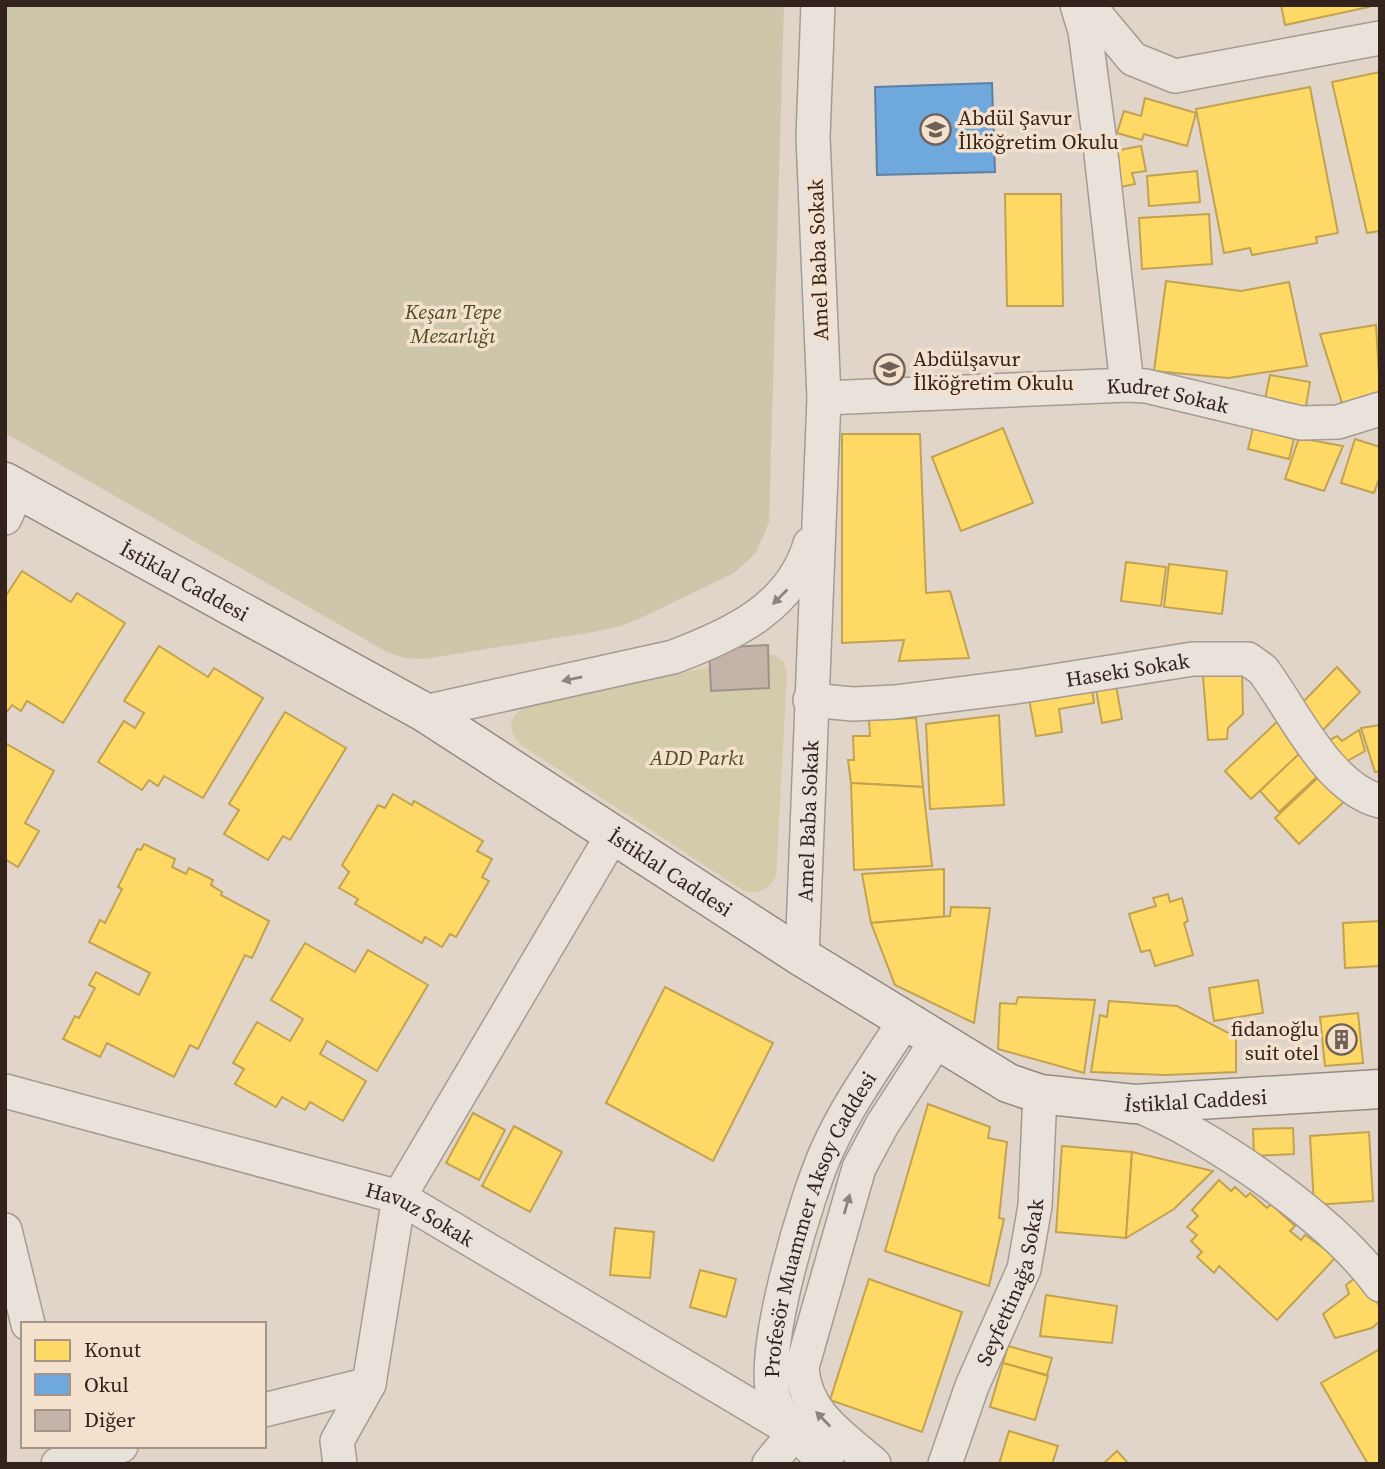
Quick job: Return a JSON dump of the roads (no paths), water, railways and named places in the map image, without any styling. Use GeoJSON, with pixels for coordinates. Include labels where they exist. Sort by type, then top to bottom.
{"type":"FeatureCollection","features":[{"type":"Feature","properties":{"kind":"main road","name":"İstiklal Caddesi"},"geometry":{"type":"LineString","coordinates":[[10,496],[424,712],[612,836],[991,1074],[1040,1094],[1134,1104],[1380,1088]]}},
{"type":"Feature","properties":{"kind":"street","name":"Amel Baba Sokak"},"geometry":{"type":"LineString","coordinates":[[802,957],[810,700],[824,398],[813,137],[818,5]]}},
{"type":"Feature","properties":{"kind":"street"},"geometry":{"type":"LineString","coordinates":[[1077,5],[1085,31],[1099,136],[1127,385]]}},
{"type":"Feature","properties":{"kind":"street"},"geometry":{"type":"LineString","coordinates":[[1088,5],[1133,59],[1175,76],[1380,38]]}},
{"type":"Feature","properties":{"kind":"street","name":"Kudret Sokak"},"geometry":{"type":"LineString","coordinates":[[824,398],[1127,385],[1146,386],[1301,424],[1338,422],[1380,409]]}},
{"type":"Feature","properties":{"kind":"street","name":"Amel Baba Sokak"},"geometry":{"type":"LineString","coordinates":[[424,712],[673,657],[752,622],[793,584],[804,563],[818,514]]}},
{"type":"Feature","properties":{"kind":"street","name":"Haseki Sokak"},"geometry":{"type":"LineString","coordinates":[[810,700],[853,704],[895,702],[1022,686],[1140,665],[1193,659],[1248,659],[1263,670],[1331,768],[1357,792],[1380,801]]}},
{"type":"Feature","properties":{"kind":"street"},"geometry":{"type":"LineString","coordinates":[[340,1464],[337,1441],[369,1384],[399,1197],[612,836]]}},
{"type":"Feature","properties":{"kind":"street","name":"Profesör Muammer Aksoy Caddesi"},"geometry":{"type":"LineString","coordinates":[[827,1464],[795,1432],[774,1401],[770,1371],[794,1256],[828,1147],[906,1019]]}},
{"type":"Feature","properties":{"kind":"street","name":"Profesör Muammer Aksoy Caddesi"},"geometry":{"type":"LineString","coordinates":[[874,1464],[816,1412],[805,1391],[802,1367],[859,1168],[882,1125],[937,1040]]}},
{"type":"Feature","properties":{"kind":"street","name":"Havuz Sokak"},"geometry":{"type":"LineString","coordinates":[[5,1091],[399,1197],[795,1432]]}},
{"type":"Feature","properties":{"kind":"street","name":"Seyfettinağa Sokak"},"geometry":{"type":"LineString","coordinates":[[944,1464],[972,1386],[1024,1269],[1035,1206],[1040,1094]]}},
{"type":"Feature","properties":{"kind":"street"},"geometry":{"type":"LineString","coordinates":[[1134,1104],[1182,1126],[1248,1170],[1338,1239],[1380,1285]]}},
{"type":"Feature","properties":{"kind":"street"},"geometry":{"type":"LineString","coordinates":[[5,1230],[28,1322]]}},
{"type":"Feature","properties":{"kind":"street"},"geometry":{"type":"LineString","coordinates":[[266,1410],[369,1384]]}},
{"type":"Feature","properties":{"kind":"street"},"geometry":{"type":"LineString","coordinates":[[769,1464],[795,1432]]}},
{"type":"Feature","properties":{"kind":"street"},"geometry":{"type":"LineString","coordinates":[[60,1459],[112,1448]]}},
{"type":"Feature","properties":{"kind":"place","name":"Abdül Şavur İlköğretim Okulu"},"geometry":{"type":"Point","coordinates":[935,129]}},
{"type":"Feature","properties":{"kind":"place","name":"Abdülşavur İlköğretim Okulu"},"geometry":{"type":"Point","coordinates":[890,370]}},
{"type":"Feature","properties":{"kind":"place","name":"fidanoğlu suit otel"},"geometry":{"type":"Point","coordinates":[1342,1040]}},
{"type":"Feature","properties":{"kind":"park label","name":"Keşan Tepe Mezarlığı"},"geometry":{"type":"Point","coordinates":[453,323]}},
{"type":"Feature","properties":{"kind":"park label","name":"ADD Parkı"},"geometry":{"type":"Point","coordinates":[697,757]}}]}
